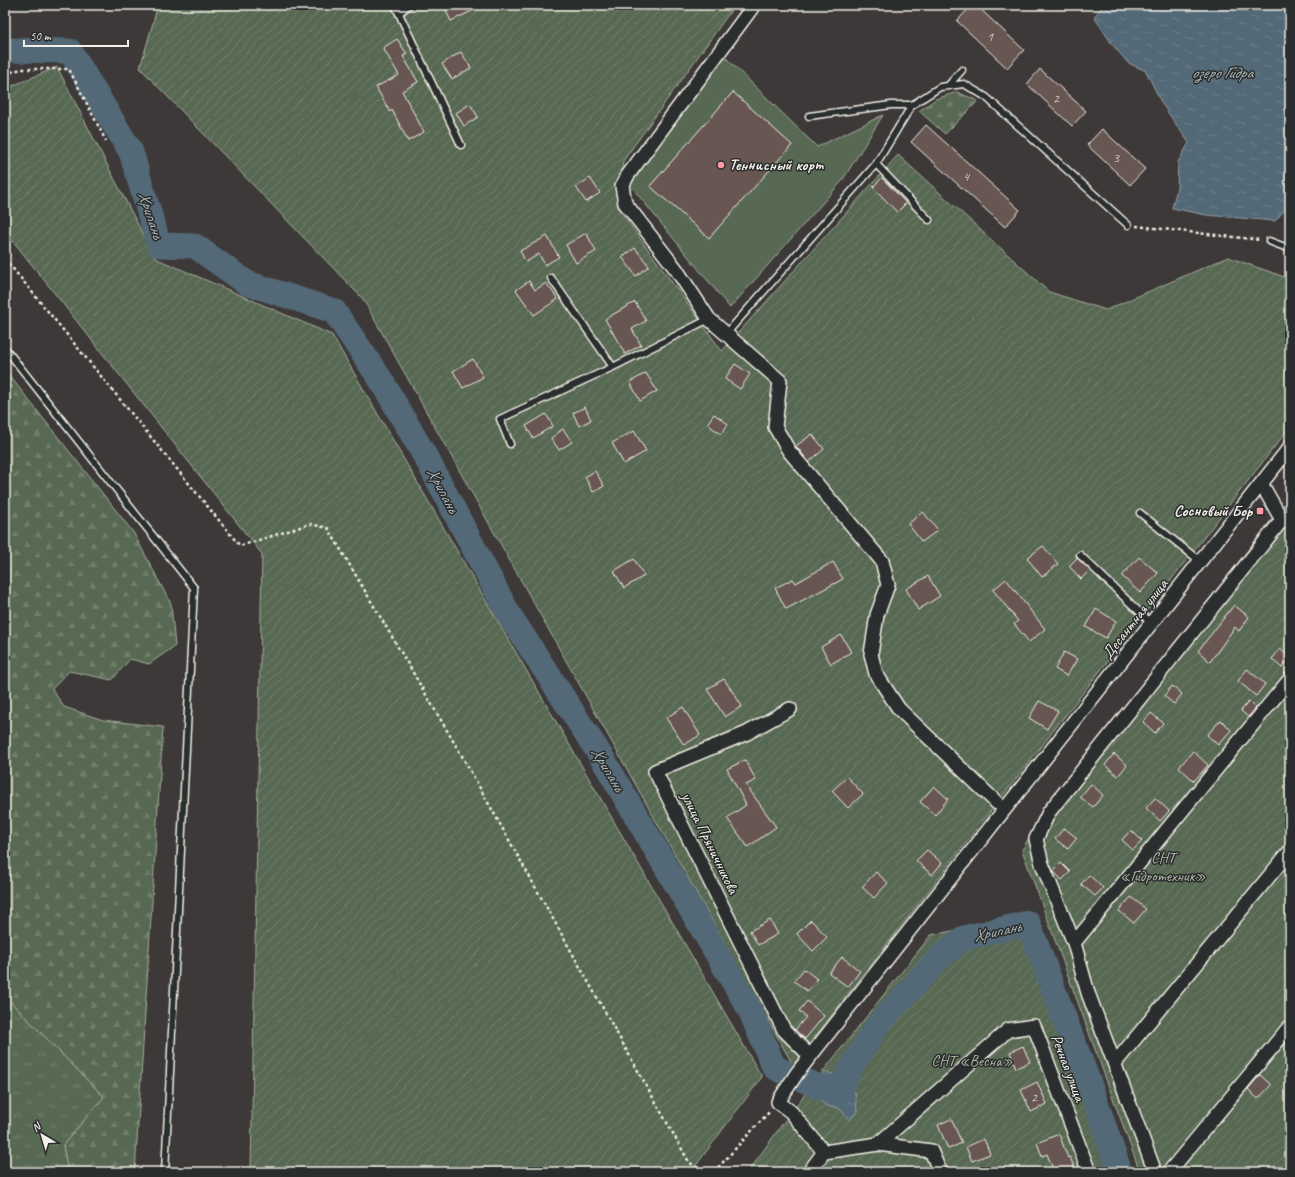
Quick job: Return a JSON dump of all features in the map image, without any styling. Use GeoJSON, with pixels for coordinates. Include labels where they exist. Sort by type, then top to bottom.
{"type":"FeatureCollection","features":[{"type":"Feature","properties":{"kind":"street"},"geometry":{"type":"LineString","coordinates":[[754,5],[628,175],[622,186],[622,198],[676,269],[709,319],[780,381],[775,427],[789,451],[882,561],[888,585],[877,615],[871,654],[876,674],[899,709],[1001,807]]}},
{"type":"Feature","properties":{"kind":"street","name":"Десантная улица"},"geometry":{"type":"LineString","coordinates":[[778,1102],[810,1056],[1001,807],[1152,624],[1262,485],[1290,447]]}},
{"type":"Feature","properties":{"kind":"street"},"geometry":{"type":"LineString","coordinates":[[1155,1172],[1088,992],[1074,943],[1042,864],[1036,839],[1049,812],[1286,522],[1262,485]]}},
{"type":"Feature","properties":{"kind":"street"},"geometry":{"type":"LineString","coordinates":[[1074,943],[1290,679]]}},
{"type":"Feature","properties":{"kind":"street","name":"улица Пряничникова"},"geometry":{"type":"LineString","coordinates":[[790,709],[747,732],[655,771],[784,1030],[810,1056]]}},
{"type":"Feature","properties":{"kind":"street"},"geometry":{"type":"LineString","coordinates":[[1115,1063],[1290,851]]}},
{"type":"Feature","properties":{"kind":"street","name":"Речная улица"},"geometry":{"type":"LineString","coordinates":[[878,1144],[1008,1030],[1034,1026],[1089,1172]]}},
{"type":"Feature","properties":{"kind":"street"},"geometry":{"type":"LineString","coordinates":[[1169,1172],[1290,1026]]}},
{"type":"Feature","properties":{"kind":"street"},"geometry":{"type":"LineString","coordinates":[[778,1102],[791,1112],[824,1152]]}},
{"type":"Feature","properties":{"kind":"street"},"geometry":{"type":"LineString","coordinates":[[809,1172],[824,1152],[878,1144],[931,1151],[940,1172]]}},
{"type":"Feature","properties":{"kind":"lane"},"geometry":{"type":"LineString","coordinates":[[395,5],[461,145]]}},
{"type":"Feature","properties":{"kind":"lane"},"geometry":{"type":"LineString","coordinates":[[399,13],[409,5]]}},
{"type":"Feature","properties":{"kind":"lane"},"geometry":{"type":"LineString","coordinates":[[948,86],[962,70]]}},
{"type":"Feature","properties":{"kind":"lane"},"geometry":{"type":"LineString","coordinates":[[726,334],[876,164],[912,105],[940,87],[964,84],[986,98],[1128,225]]}},
{"type":"Feature","properties":{"kind":"lane"},"geometry":{"type":"LineString","coordinates":[[809,116],[891,104],[912,105]]}},
{"type":"Feature","properties":{"kind":"lane"},"geometry":{"type":"LineString","coordinates":[[876,164],[929,220]]}},
{"type":"Feature","properties":{"kind":"lane"},"geometry":{"type":"LineString","coordinates":[[1269,241],[1290,249]]}},
{"type":"Feature","properties":{"kind":"lane"},"geometry":{"type":"LineString","coordinates":[[551,278],[613,367]]}},
{"type":"Feature","properties":{"kind":"lane"},"geometry":{"type":"LineString","coordinates":[[510,444],[500,419],[613,367],[709,319]]}},
{"type":"Feature","properties":{"kind":"lane"},"geometry":{"type":"LineString","coordinates":[[5,348],[194,588],[165,1172]]}},
{"type":"Feature","properties":{"kind":"lane"},"geometry":{"type":"LineString","coordinates":[[1140,513],[1201,562]]}},
{"type":"Feature","properties":{"kind":"lane"},"geometry":{"type":"LineString","coordinates":[[1080,555],[1152,624]]}},
{"type":"Feature","properties":{"kind":"path"},"geometry":{"type":"LineString","coordinates":[[5,74],[21,69],[69,69],[106,142]]}},
{"type":"Feature","properties":{"kind":"path"},"geometry":{"type":"LineString","coordinates":[[1128,225],[1269,241]]}},
{"type":"Feature","properties":{"kind":"path"},"geometry":{"type":"LineString","coordinates":[[5,259],[240,546],[310,524],[328,528],[462,756],[689,1162],[703,1172]]}},
{"type":"Feature","properties":{"kind":"path"},"geometry":{"type":"LineString","coordinates":[[714,1172],[778,1102]]}},
{"type":"Feature","properties":{"kind":"green space"},"geometry":{"type":"Polygon","coordinates":[[[158,5],[735,5],[623,161],[618,208],[722,351],[898,155],[1049,292],[1106,310],[1228,257],[1290,279],[1290,427],[793,1065],[363,299],[140,68],[158,5]]]}},
{"type":"Feature","properties":{"kind":"green space"},"geometry":{"type":"Polygon","coordinates":[[[724,56],[817,147],[883,115],[842,181],[730,308],[630,185],[724,56]]]}},
{"type":"Feature","properties":{"kind":"green space"},"geometry":{"type":"Polygon","coordinates":[[[57,67],[155,258],[332,335],[762,1077],[691,1172],[251,1172],[262,554],[5,231],[5,89],[57,67]]]}},
{"type":"Feature","properties":{"kind":"green space"},"geometry":{"type":"Polygon","coordinates":[[[957,92],[978,101],[945,134],[919,111],[936,99],[957,92]]]}},
{"type":"Feature","properties":{"kind":"green space"},"geometry":{"type":"Polygon","coordinates":[[[5,370],[133,532],[171,604],[175,646],[149,664],[130,659],[112,680],[69,671],[52,689],[64,707],[103,720],[163,727],[135,1172],[68,1172],[63,1145],[104,1097],[5,996],[5,370]]]}},
{"type":"Feature","properties":{"kind":"green space","name":"СНТ «Гидротехник»"},"geometry":{"type":"Polygon","coordinates":[[[1290,500],[1290,1172],[1140,1172],[1022,850],[1036,825],[1278,511],[1290,500]]]}},
{"type":"Feature","properties":{"kind":"green space","name":"СНТ «Весна»"},"geometry":{"type":"Polygon","coordinates":[[[1036,915],[1129,1172],[748,1172],[791,1112],[931,935],[1036,915]]]}},
{"type":"Feature","properties":{"kind":"green space"},"geometry":{"type":"Polygon","coordinates":[[[5,996],[104,1097],[63,1145],[68,1172],[5,1172],[5,996]]]}},
{"type":"Feature","properties":{"kind":"water","name":"озеро Гидра"},"geometry":{"type":"Polygon","coordinates":[[[1103,5],[1290,5],[1290,206],[1287,207],[1275,221],[1206,215],[1172,208],[1177,188],[1178,162],[1189,143],[1162,104],[1146,71],[1128,63],[1112,44],[1094,17],[1103,5]]]}},
{"type":"Feature","properties":{"kind":"water"},"geometry":{"type":"Polygon","coordinates":[[[825,1072],[836,1075],[855,1092],[857,1111],[850,1120],[839,1108],[827,1106],[818,1099],[816,1086],[825,1072]]]}},
{"type":"Feature","properties":{"kind":"building"},"geometry":{"type":"Polygon","coordinates":[[[443,5],[484,5],[451,21],[443,5]]]}},
{"type":"Feature","properties":{"kind":"building"},"geometry":{"type":"Polygon","coordinates":[[[972,5],[976,5],[1024,50],[1007,68],[957,21],[972,5]]]}},
{"type":"Feature","properties":{"kind":"building"},"geometry":{"type":"Polygon","coordinates":[[[397,39],[407,54],[403,56],[418,82],[402,91],[424,132],[408,141],[392,110],[390,112],[376,87],[399,75],[383,48],[397,39]]]}},
{"type":"Feature","properties":{"kind":"building"},"geometry":{"type":"Polygon","coordinates":[[[461,52],[471,68],[452,79],[442,64],[461,52]]]}},
{"type":"Feature","properties":{"kind":"building"},"geometry":{"type":"Polygon","coordinates":[[[1040,69],[1086,111],[1072,126],[1027,84],[1040,69]]]}},
{"type":"Feature","properties":{"kind":"building","name":"Теннисный корт"},"geometry":{"type":"Polygon","coordinates":[[[733,92],[792,145],[709,238],[650,186],[733,92]]]}},
{"type":"Feature","properties":{"kind":"building"},"geometry":{"type":"Polygon","coordinates":[[[470,104],[478,117],[464,126],[456,113],[470,104]]]}},
{"type":"Feature","properties":{"kind":"building"},"geometry":{"type":"Polygon","coordinates":[[[926,125],[1020,210],[1005,227],[911,142],[926,125]]]}},
{"type":"Feature","properties":{"kind":"building"},"geometry":{"type":"Polygon","coordinates":[[[1102,129],[1145,169],[1130,185],[1087,145],[1102,129]]]}},
{"type":"Feature","properties":{"kind":"building"},"geometry":{"type":"Polygon","coordinates":[[[590,178],[600,193],[586,202],[576,187],[590,178]]]}},
{"type":"Feature","properties":{"kind":"building"},"geometry":{"type":"Polygon","coordinates":[[[882,178],[906,203],[897,212],[873,187],[882,178]]]}},
{"type":"Feature","properties":{"kind":"building"},"geometry":{"type":"Polygon","coordinates":[[[586,233],[596,251],[576,263],[566,245],[586,233]]]}},
{"type":"Feature","properties":{"kind":"building"},"geometry":{"type":"Polygon","coordinates":[[[547,236],[559,257],[545,265],[539,254],[526,262],[520,251],[547,236]]]}},
{"type":"Feature","properties":{"kind":"building"},"geometry":{"type":"Polygon","coordinates":[[[635,248],[649,266],[636,276],[622,257],[635,248]]]}},
{"type":"Feature","properties":{"kind":"building"},"geometry":{"type":"Polygon","coordinates":[[[529,281],[535,290],[546,283],[558,299],[534,315],[516,290],[529,281]]]}},
{"type":"Feature","properties":{"kind":"building"},"geometry":{"type":"Polygon","coordinates":[[[635,302],[646,321],[632,329],[641,345],[625,354],[605,319],[635,302]]]}},
{"type":"Feature","properties":{"kind":"building"},"geometry":{"type":"Polygon","coordinates":[[[473,359],[483,377],[463,388],[453,371],[473,359]]]}},
{"type":"Feature","properties":{"kind":"building"},"geometry":{"type":"Polygon","coordinates":[[[735,364],[750,374],[740,389],[725,379],[735,364]]]}},
{"type":"Feature","properties":{"kind":"building"},"geometry":{"type":"Polygon","coordinates":[[[646,373],[657,391],[640,401],[630,382],[646,373]]]}},
{"type":"Feature","properties":{"kind":"building"},"geometry":{"type":"Polygon","coordinates":[[[585,407],[591,420],[579,426],[573,413],[585,407]]]}},
{"type":"Feature","properties":{"kind":"building"},"geometry":{"type":"Polygon","coordinates":[[[546,414],[553,426],[533,438],[526,426],[546,414]]]}},
{"type":"Feature","properties":{"kind":"building"},"geometry":{"type":"Polygon","coordinates":[[[714,414],[728,424],[721,434],[707,424],[714,414]]]}},
{"type":"Feature","properties":{"kind":"building"},"geometry":{"type":"Polygon","coordinates":[[[563,429],[572,442],[559,450],[551,438],[563,429]]]}},
{"type":"Feature","properties":{"kind":"building"},"geometry":{"type":"Polygon","coordinates":[[[634,431],[646,451],[624,464],[612,443],[634,431]]]}},
{"type":"Feature","properties":{"kind":"building"},"geometry":{"type":"Polygon","coordinates":[[[812,434],[824,449],[809,462],[796,446],[812,434]]]}},
{"type":"Feature","properties":{"kind":"building"},"geometry":{"type":"Polygon","coordinates":[[[595,471],[604,486],[593,492],[585,477],[595,471]]]}},
{"type":"Feature","properties":{"kind":"building"},"geometry":{"type":"Polygon","coordinates":[[[923,512],[938,530],[922,542],[908,524],[923,512]]]}},
{"type":"Feature","properties":{"kind":"building"},"geometry":{"type":"Polygon","coordinates":[[[1043,546],[1058,564],[1042,577],[1027,558],[1043,546]]]}},
{"type":"Feature","properties":{"kind":"building"},"geometry":{"type":"Polygon","coordinates":[[[1139,557],[1158,573],[1140,593],[1122,576],[1139,557]]]}},
{"type":"Feature","properties":{"kind":"building"},"geometry":{"type":"Polygon","coordinates":[[[1077,558],[1090,570],[1081,579],[1069,566],[1077,558]]]}},
{"type":"Feature","properties":{"kind":"building"},"geometry":{"type":"Polygon","coordinates":[[[634,559],[644,576],[624,588],[614,571],[634,559]]]}},
{"type":"Feature","properties":{"kind":"building"},"geometry":{"type":"Polygon","coordinates":[[[833,562],[843,579],[786,609],[775,588],[793,579],[796,583],[833,562]]]}},
{"type":"Feature","properties":{"kind":"building"},"geometry":{"type":"Polygon","coordinates":[[[928,576],[940,596],[918,610],[906,589],[928,576]]]}},
{"type":"Feature","properties":{"kind":"building"},"geometry":{"type":"Polygon","coordinates":[[[1006,579],[1045,629],[1029,642],[1014,624],[1018,621],[993,590],[1006,579]]]}},
{"type":"Feature","properties":{"kind":"building"},"geometry":{"type":"Polygon","coordinates":[[[1234,605],[1249,617],[1239,631],[1235,627],[1210,662],[1198,651],[1234,605]]]}},
{"type":"Feature","properties":{"kind":"building"},"geometry":{"type":"Polygon","coordinates":[[[1096,609],[1116,621],[1106,638],[1086,627],[1096,609]]]}},
{"type":"Feature","properties":{"kind":"building"},"geometry":{"type":"Polygon","coordinates":[[[841,635],[851,652],[831,664],[821,647],[841,635]]]}},
{"type":"Feature","properties":{"kind":"building"},"geometry":{"type":"Polygon","coordinates":[[[1280,649],[1290,658],[1282,668],[1272,659],[1280,649]]]}},
{"type":"Feature","properties":{"kind":"building"},"geometry":{"type":"Polygon","coordinates":[[[1064,652],[1077,659],[1067,676],[1055,669],[1064,652]]]}},
{"type":"Feature","properties":{"kind":"building"},"geometry":{"type":"Polygon","coordinates":[[[1247,669],[1265,684],[1256,696],[1238,681],[1247,669]]]}},
{"type":"Feature","properties":{"kind":"building"},"geometry":{"type":"Polygon","coordinates":[[[724,679],[742,706],[725,717],[707,689],[724,679]]]}},
{"type":"Feature","properties":{"kind":"building"},"geometry":{"type":"Polygon","coordinates":[[[1172,686],[1182,694],[1174,704],[1164,696],[1172,686]]]}},
{"type":"Feature","properties":{"kind":"building"},"geometry":{"type":"Polygon","coordinates":[[[1039,701],[1058,711],[1047,729],[1029,718],[1039,701]]]}},
{"type":"Feature","properties":{"kind":"building"},"geometry":{"type":"Polygon","coordinates":[[[1249,701],[1256,708],[1248,717],[1241,711],[1249,701]]]}},
{"type":"Feature","properties":{"kind":"building"},"geometry":{"type":"Polygon","coordinates":[[[683,707],[700,735],[684,745],[666,718],[683,707]]]}},
{"type":"Feature","properties":{"kind":"building"},"geometry":{"type":"Polygon","coordinates":[[[1151,713],[1163,723],[1155,733],[1143,722],[1151,713]]]}},
{"type":"Feature","properties":{"kind":"building"},"geometry":{"type":"Polygon","coordinates":[[[1221,720],[1231,730],[1218,745],[1207,735],[1221,720]]]}},
{"type":"Feature","properties":{"kind":"building"},"geometry":{"type":"Polygon","coordinates":[[[1193,751],[1208,765],[1194,781],[1179,767],[1193,751]]]}},
{"type":"Feature","properties":{"kind":"building"},"geometry":{"type":"Polygon","coordinates":[[[1114,754],[1127,765],[1118,776],[1105,765],[1114,754]]]}},
{"type":"Feature","properties":{"kind":"building"},"geometry":{"type":"Polygon","coordinates":[[[745,760],[756,780],[746,785],[776,827],[748,847],[727,818],[746,805],[727,769],[745,760]]]}},
{"type":"Feature","properties":{"kind":"building"},"geometry":{"type":"Polygon","coordinates":[[[847,777],[863,794],[848,808],[832,791],[847,777]]]}},
{"type":"Feature","properties":{"kind":"building"},"geometry":{"type":"Polygon","coordinates":[[[1091,784],[1103,795],[1093,807],[1080,797],[1091,784]]]}},
{"type":"Feature","properties":{"kind":"building"},"geometry":{"type":"Polygon","coordinates":[[[934,786],[948,799],[935,815],[920,802],[934,786]]]}},
{"type":"Feature","properties":{"kind":"building"},"geometry":{"type":"Polygon","coordinates":[[[1155,798],[1169,811],[1160,821],[1146,808],[1155,798]]]}},
{"type":"Feature","properties":{"kind":"building"},"geometry":{"type":"Polygon","coordinates":[[[1064,828],[1077,838],[1068,849],[1055,839],[1064,828]]]}},
{"type":"Feature","properties":{"kind":"building"},"geometry":{"type":"Polygon","coordinates":[[[1131,830],[1142,841],[1133,850],[1122,840],[1131,830]]]}},
{"type":"Feature","properties":{"kind":"building"},"geometry":{"type":"Polygon","coordinates":[[[927,850],[942,863],[932,875],[916,861],[927,850]]]}},
{"type":"Feature","properties":{"kind":"building"},"geometry":{"type":"Polygon","coordinates":[[[1061,863],[1070,872],[1062,880],[1053,871],[1061,863]]]}},
{"type":"Feature","properties":{"kind":"building"},"geometry":{"type":"Polygon","coordinates":[[[876,872],[888,883],[874,898],[862,887],[876,872]]]}},
{"type":"Feature","properties":{"kind":"building"},"geometry":{"type":"Polygon","coordinates":[[[1089,875],[1103,888],[1095,896],[1081,884],[1089,875]]]}},
{"type":"Feature","properties":{"kind":"building"},"geometry":{"type":"Polygon","coordinates":[[[1131,897],[1146,909],[1134,923],[1119,911],[1131,897]]]}},
{"type":"Feature","properties":{"kind":"building"},"geometry":{"type":"Polygon","coordinates":[[[770,920],[778,934],[758,945],[750,931],[770,920]]]}},
{"type":"Feature","properties":{"kind":"building"},"geometry":{"type":"Polygon","coordinates":[[[811,920],[827,937],[813,951],[797,934],[811,920]]]}},
{"type":"Feature","properties":{"kind":"building"},"geometry":{"type":"Polygon","coordinates":[[[842,957],[860,971],[848,987],[829,973],[842,957]]]}},
{"type":"Feature","properties":{"kind":"building"},"geometry":{"type":"Polygon","coordinates":[[[804,969],[817,979],[807,991],[794,981],[804,969]]]}},
{"type":"Feature","properties":{"kind":"building"},"geometry":{"type":"Polygon","coordinates":[[[807,1001],[824,1016],[805,1039],[795,1030],[806,1017],[799,1011],[807,1001]]]}},
{"type":"Feature","properties":{"kind":"building"},"geometry":{"type":"Polygon","coordinates":[[[1023,1046],[1030,1062],[1016,1068],[1010,1052],[1023,1046]]]}},
{"type":"Feature","properties":{"kind":"building"},"geometry":{"type":"Polygon","coordinates":[[[1260,1075],[1271,1085],[1258,1099],[1248,1089],[1260,1075]]]}},
{"type":"Feature","properties":{"kind":"building"},"geometry":{"type":"Polygon","coordinates":[[[1037,1082],[1047,1104],[1031,1112],[1021,1090],[1037,1082]]]}},
{"type":"Feature","properties":{"kind":"building"},"geometry":{"type":"Polygon","coordinates":[[[951,1119],[962,1143],[948,1149],[938,1125],[951,1119]]]}},
{"type":"Feature","properties":{"kind":"building"},"geometry":{"type":"Polygon","coordinates":[[[1059,1134],[1068,1158],[1070,1157],[1076,1172],[1054,1172],[1047,1154],[1042,1156],[1037,1143],[1059,1134]]]}},
{"type":"Feature","properties":{"kind":"building"},"geometry":{"type":"Polygon","coordinates":[[[984,1139],[990,1154],[972,1161],[966,1147],[984,1139]]]}},
{"type":"Feature","properties":{"kind":"waterway","name":"Хрипань"},"geometry":{"type":"LineString","coordinates":[[5,50],[70,51],[131,152],[159,245],[195,246],[247,283],[334,311],[381,380],[429,463],[508,613],[601,756],[750,1010],[774,1067],[788,1074]]}},
{"type":"Feature","properties":{"kind":"waterway","name":"Хрипань"},"geometry":{"type":"LineString","coordinates":[[801,1079],[831,1092],[844,1082],[849,1071],[877,1026],[942,955],[964,938],[1028,923],[1089,1083],[1120,1172]]}},
{"type":"Feature","properties":{"kind":"place","name":"Теннисный корт"},"geometry":{"type":"Point","coordinates":[721,165]}},
{"type":"Feature","properties":{"kind":"place","name":"Сосновый Бор"},"geometry":{"type":"Point","coordinates":[1260,511]}}]}
